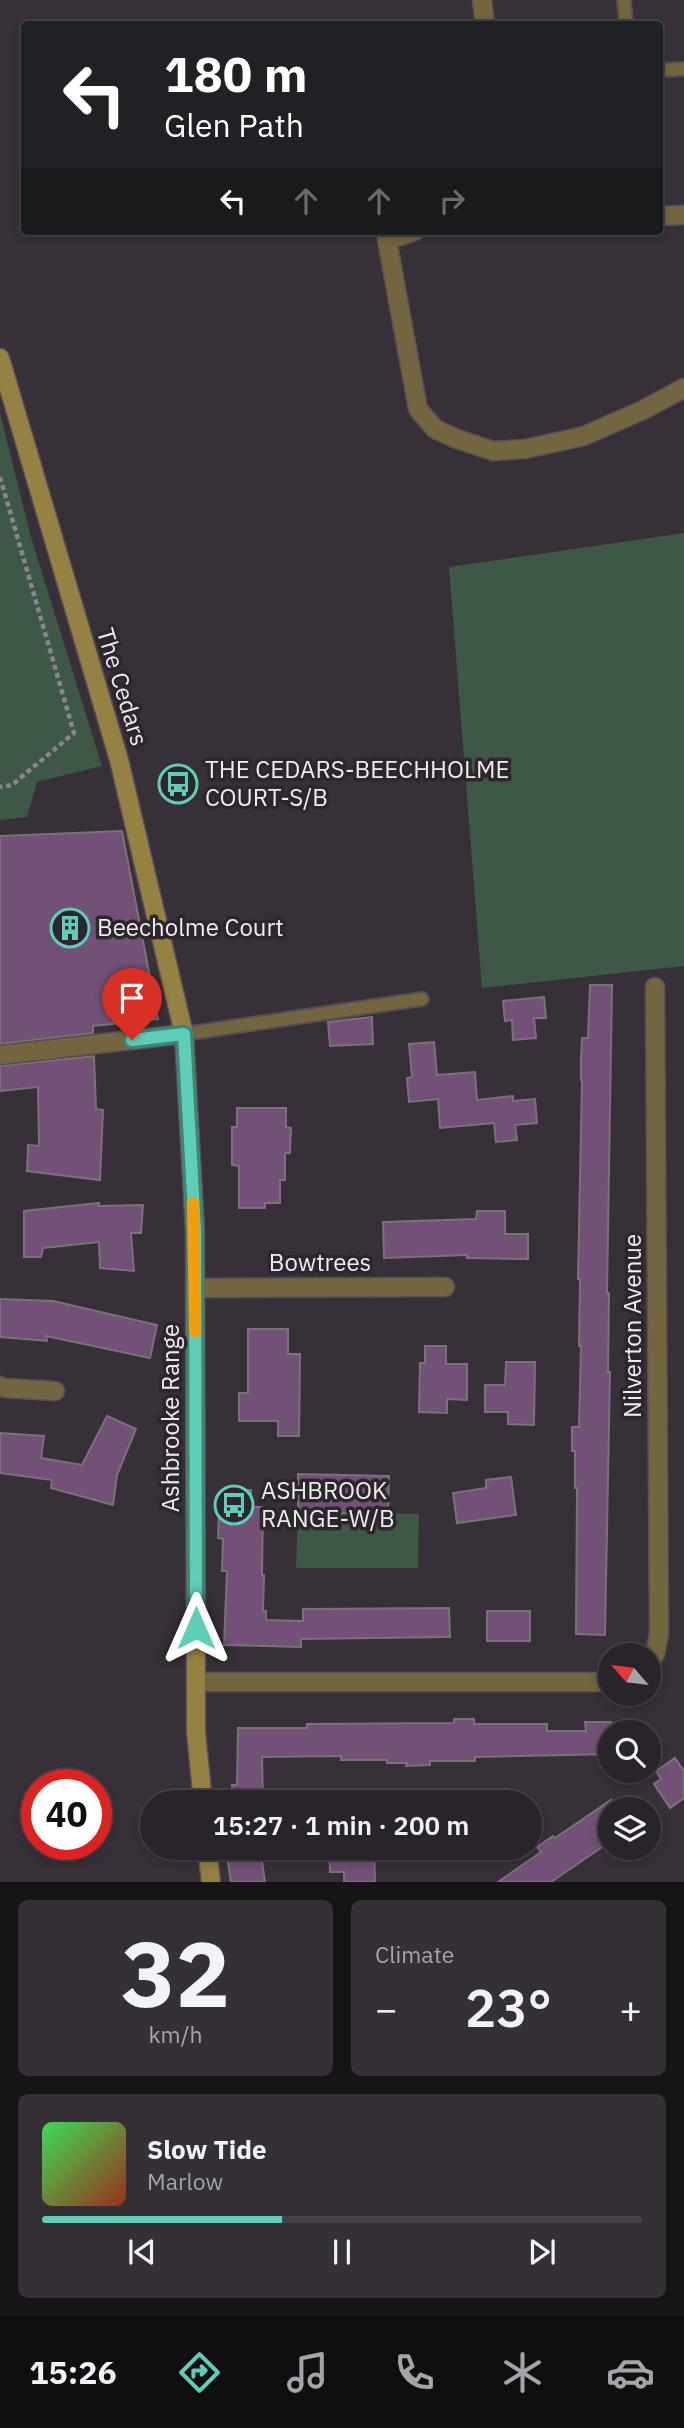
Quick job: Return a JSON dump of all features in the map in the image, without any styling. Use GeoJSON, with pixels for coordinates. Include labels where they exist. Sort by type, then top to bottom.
{"type":"FeatureCollection","features":[{"type":"Feature","properties":{"kind":"street"},"geometry":{"type":"LineString","coordinates":[[482,0],[485,21]]}},
{"type":"Feature","properties":{"kind":"street"},"geometry":{"type":"LineString","coordinates":[[663,216],[684,215]]}},
{"type":"Feature","properties":{"kind":"street"},"geometry":{"type":"LineString","coordinates":[[403,235],[387,240],[418,409],[435,429],[494,451],[525,449],[584,436],[684,388]]}},
{"type":"Feature","properties":{"kind":"street","name":"The Cedars"},"geometry":{"type":"LineString","coordinates":[[0,358],[119,760],[184,1034]]}},
{"type":"Feature","properties":{"kind":"street","name":"Nilverton Avenue"},"geometry":{"type":"LineString","coordinates":[[655,987],[657,1643]]}},
{"type":"Feature","properties":{"kind":"street"},"geometry":{"type":"LineString","coordinates":[[0,1055],[184,1034]]}},
{"type":"Feature","properties":{"kind":"street","name":"Ashbrooke Range"},"geometry":{"type":"LineString","coordinates":[[184,1034],[195,1231],[196,1732],[202,1790]]}},
{"type":"Feature","properties":{"kind":"street","name":"Bowtrees"},"geometry":{"type":"LineString","coordinates":[[195,1288],[445,1287]]}},
{"type":"Feature","properties":{"kind":"street"},"geometry":{"type":"LineString","coordinates":[[0,1386],[55,1391]]}},
{"type":"Feature","properties":{"kind":"street"},"geometry":{"type":"LineString","coordinates":[[196,1682],[598,1682]]}},
{"type":"Feature","properties":{"kind":"street"},"geometry":{"type":"LineString","coordinates":[[208,1860],[211,1882]]}},
{"type":"Feature","properties":{"kind":"lane"},"geometry":{"type":"LineString","coordinates":[[624,0],[626,21]]}},
{"type":"Feature","properties":{"kind":"lane"},"geometry":{"type":"LineString","coordinates":[[663,70],[684,69]]}},
{"type":"Feature","properties":{"kind":"lane"},"geometry":{"type":"LineString","coordinates":[[184,1034],[422,999]]}},
{"type":"Feature","properties":{"kind":"path"},"geometry":{"type":"LineString","coordinates":[[0,477],[74,733],[12,785],[0,787]]}},
{"type":"Feature","properties":{"kind":"green space"},"geometry":{"type":"Polygon","coordinates":[[[0,413],[30,534],[102,766],[37,782],[27,817],[0,820],[0,413]]]}},
{"type":"Feature","properties":{"kind":"green space"},"geometry":{"type":"Polygon","coordinates":[[[684,533],[684,966],[482,988],[449,567],[684,533]]]}},
{"type":"Feature","properties":{"kind":"green space"},"geometry":{"type":"Polygon","coordinates":[[[298,1512],[419,1514],[418,1568],[296,1568],[298,1512]]]}},
{"type":"Feature","properties":{"kind":"building","name":"Beecholme Court"},"geometry":{"type":"Polygon","coordinates":[[[122,831],[158,1019],[93,1026],[93,1033],[0,1044],[0,836],[122,831]]]}},
{"type":"Feature","properties":{"kind":"building"},"geometry":{"type":"Polygon","coordinates":[[[590,985],[612,985],[607,1293],[610,1372],[605,1635],[576,1634],[577,1488],[572,1427],[579,1427],[581,1059],[582,1038],[588,1038],[590,985]]]}},
{"type":"Feature","properties":{"kind":"building"},"geometry":{"type":"Polygon","coordinates":[[[544,997],[546,1018],[534,1018],[536,1038],[513,1040],[512,1020],[505,1021],[503,1001],[544,997]]]}},
{"type":"Feature","properties":{"kind":"building"},"geometry":{"type":"Polygon","coordinates":[[[372,1017],[373,1044],[330,1046],[328,1022],[372,1017]]]}},
{"type":"Feature","properties":{"kind":"building"},"geometry":{"type":"Polygon","coordinates":[[[434,1042],[437,1075],[475,1072],[477,1100],[513,1096],[513,1101],[535,1099],[537,1123],[515,1125],[517,1140],[496,1142],[494,1123],[440,1128],[438,1099],[409,1102],[407,1078],[412,1077],[409,1044],[434,1042]]]}},
{"type":"Feature","properties":{"kind":"building"},"geometry":{"type":"Polygon","coordinates":[[[94,1056],[96,1109],[103,1110],[100,1180],[27,1171],[28,1145],[39,1146],[38,1087],[0,1091],[0,1066],[94,1056]]]}},
{"type":"Feature","properties":{"kind":"building"},"geometry":{"type":"Polygon","coordinates":[[[237,1108],[286,1108],[286,1127],[291,1128],[290,1153],[285,1153],[285,1180],[280,1180],[280,1203],[265,1203],[265,1208],[239,1208],[239,1166],[232,1165],[232,1127],[237,1127],[237,1108]]]}},
{"type":"Feature","properties":{"kind":"building"},"geometry":{"type":"Polygon","coordinates":[[[99,1203],[98,1206],[143,1205],[141,1233],[131,1233],[134,1271],[100,1268],[99,1242],[43,1248],[41,1257],[24,1257],[24,1211],[99,1203]]]}},
{"type":"Feature","properties":{"kind":"building"},"geometry":{"type":"Polygon","coordinates":[[[477,1211],[505,1211],[505,1234],[528,1234],[528,1259],[467,1258],[467,1255],[384,1258],[383,1222],[476,1219],[477,1211]]]}},
{"type":"Feature","properties":{"kind":"building"},"geometry":{"type":"Polygon","coordinates":[[[0,1299],[53,1301],[157,1325],[150,1358],[46,1336],[47,1341],[0,1337],[0,1299]]]}},
{"type":"Feature","properties":{"kind":"building"},"geometry":{"type":"Polygon","coordinates":[[[248,1329],[288,1329],[288,1354],[300,1354],[299,1436],[278,1436],[278,1421],[239,1421],[239,1393],[248,1393],[248,1329]]]}},
{"type":"Feature","properties":{"kind":"building"},"geometry":{"type":"Polygon","coordinates":[[[425,1346],[446,1346],[446,1364],[467,1364],[467,1400],[447,1399],[447,1413],[419,1412],[420,1363],[425,1363],[425,1346]]]}},
{"type":"Feature","properties":{"kind":"building"},"geometry":{"type":"Polygon","coordinates":[[[506,1362],[535,1362],[534,1425],[508,1424],[508,1412],[485,1412],[485,1385],[505,1385],[506,1362]]]}},
{"type":"Feature","properties":{"kind":"building"},"geometry":{"type":"Polygon","coordinates":[[[107,1416],[136,1429],[117,1475],[113,1505],[51,1488],[52,1480],[0,1473],[0,1433],[44,1436],[41,1458],[82,1465],[107,1416]]]}},
{"type":"Feature","properties":{"kind":"building"},"geometry":{"type":"Polygon","coordinates":[[[298,1474],[389,1476],[388,1514],[298,1512],[298,1474]]]}},
{"type":"Feature","properties":{"kind":"building"},"geometry":{"type":"Polygon","coordinates":[[[511,1477],[516,1515],[457,1523],[453,1493],[486,1488],[486,1480],[511,1477]]]}},
{"type":"Feature","properties":{"kind":"building"},"geometry":{"type":"Polygon","coordinates":[[[226,1490],[251,1490],[251,1507],[263,1507],[262,1575],[263,1611],[266,1611],[266,1620],[303,1621],[303,1609],[449,1608],[450,1637],[301,1639],[301,1647],[224,1645],[227,1571],[222,1571],[223,1539],[218,1538],[219,1513],[225,1513],[226,1490]]]}},
{"type":"Feature","properties":{"kind":"building"},"geometry":{"type":"Polygon","coordinates":[[[487,1611],[530,1611],[530,1641],[487,1641],[487,1611]]]}},
{"type":"Feature","properties":{"kind":"building"},"geometry":{"type":"Polygon","coordinates":[[[454,1719],[474,1719],[474,1724],[547,1724],[547,1731],[586,1731],[585,1722],[598,1722],[598,1754],[475,1757],[475,1761],[430,1761],[430,1765],[406,1766],[407,1763],[387,1763],[387,1760],[341,1760],[341,1756],[262,1757],[263,1790],[232,1790],[232,1785],[237,1785],[238,1728],[307,1728],[307,1724],[454,1723],[454,1719]]]}},
{"type":"Feature","properties":{"kind":"building"},"geometry":{"type":"Polygon","coordinates":[[[675,1758],[684,1771],[684,1798],[670,1808],[654,1784],[661,1783],[661,1768],[675,1758]]]}},
{"type":"Feature","properties":{"kind":"building"},"geometry":{"type":"Polygon","coordinates":[[[598,1809],[598,1850],[551,1882],[498,1882],[530,1860],[542,1860],[542,1844],[553,1836],[555,1838],[598,1809]]]}},
{"type":"Feature","properties":{"kind":"building"},"geometry":{"type":"Polygon","coordinates":[[[228,1860],[262,1860],[265,1882],[231,1882],[228,1860]]]}},
{"type":"Feature","properties":{"kind":"building"},"geometry":{"type":"Polygon","coordinates":[[[330,1860],[374,1860],[375,1882],[344,1882],[344,1872],[330,1872],[330,1860]]]}},
{"type":"Feature","properties":{"kind":"slow traffic"},"geometry":{"type":"LineString","coordinates":[[193,1203],[195,1332]]}},
{"type":"Feature","properties":{"kind":"place","name":"THE CEDARS-BEECHHOLME COURT-S/B"},"geometry":{"type":"Point","coordinates":[178,784]}},
{"type":"Feature","properties":{"kind":"place","name":"Beecholme Court"},"geometry":{"type":"Point","coordinates":[70,928]}},
{"type":"Feature","properties":{"kind":"place","name":"ASHBROOK RANGE-W/B"},"geometry":{"type":"Point","coordinates":[234,1505]}},
{"type":"Feature","properties":{"kind":"route"},"geometry":{"type":"LineString","coordinates":[[132,1040],[184,1034],[195,1231],[196,1628]]}}]}
